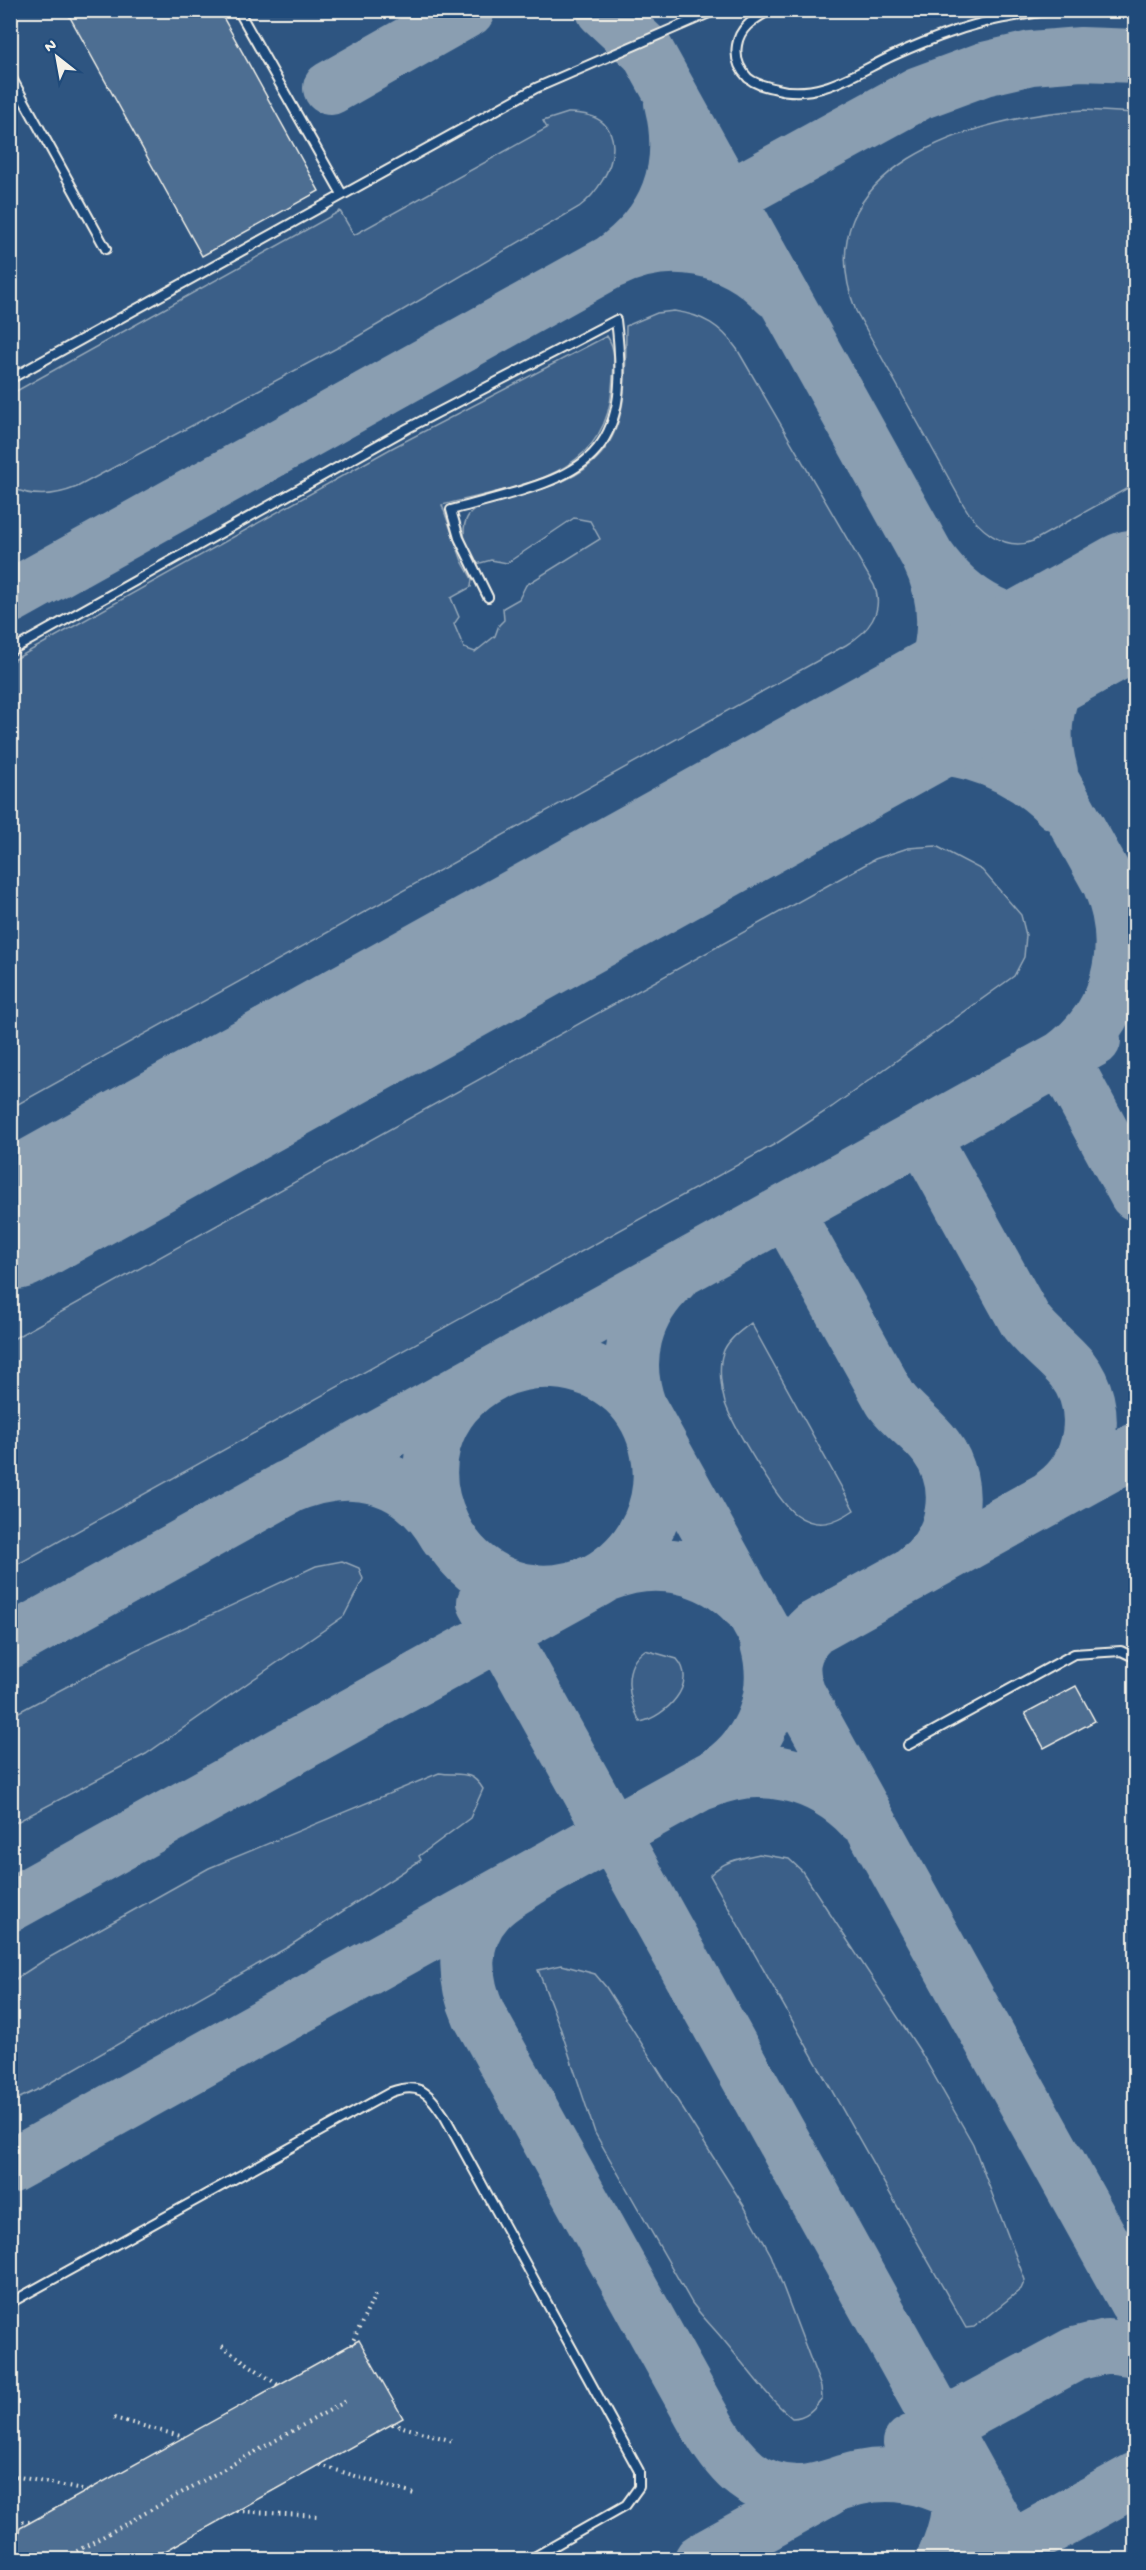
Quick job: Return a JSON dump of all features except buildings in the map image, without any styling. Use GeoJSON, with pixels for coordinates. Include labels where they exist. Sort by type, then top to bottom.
{"type":"FeatureCollection","features":[{"type":"Feature","properties":{"kind":"lane"},"geometry":{"type":"LineString","coordinates":[[238,10],[342,194]]}},
{"type":"Feature","properties":{"kind":"lane"},"geometry":{"type":"LineString","coordinates":[[10,379],[536,88],[716,10]]}},
{"type":"Feature","properties":{"kind":"lane"},"geometry":{"type":"LineString","coordinates":[[770,10],[752,21],[741,32],[736,46],[738,62],[746,75],[759,84],[781,91],[798,92],[831,86],[891,56],[954,31],[1009,17],[1054,10]]}},
{"type":"Feature","properties":{"kind":"lane"},"geometry":{"type":"LineString","coordinates":[[11,78],[106,249]]}},
{"type":"Feature","properties":{"kind":"lane"},"geometry":{"type":"LineString","coordinates":[[10,651],[408,428],[616,320],[620,358],[616,410],[607,436],[592,456],[577,467],[544,484],[451,510],[459,538],[488,597]]}},
{"type":"Feature","properties":{"kind":"lane"},"geometry":{"type":"LineString","coordinates":[[908,1745],[1074,1654],[1121,1651],[1136,1658]]}},
{"type":"Feature","properties":{"kind":"lane"},"geometry":{"type":"LineString","coordinates":[[10,2303],[391,2092],[409,2087],[426,2092],[445,2117],[639,2471],[639,2487],[626,2505],[529,2559]]}},
{"type":"Feature","properties":{"kind":"path"},"geometry":{"type":"LineString","coordinates":[[351,2345],[376,2293]]}},
{"type":"Feature","properties":{"kind":"path"},"geometry":{"type":"LineString","coordinates":[[222,2346],[279,2385]]}},
{"type":"Feature","properties":{"kind":"path"},"geometry":{"type":"LineString","coordinates":[[61,2559],[348,2400]]}},
{"type":"Feature","properties":{"kind":"path"},"geometry":{"type":"LineString","coordinates":[[114,2418],[184,2437]]}},
{"type":"Feature","properties":{"kind":"path"},"geometry":{"type":"LineString","coordinates":[[392,2424],[453,2441]]}},
{"type":"Feature","properties":{"kind":"path"},"geometry":{"type":"LineString","coordinates":[[320,2465],[414,2494]]}},
{"type":"Feature","properties":{"kind":"path"},"geometry":{"type":"LineString","coordinates":[[10,2475],[87,2491]]}},
{"type":"Feature","properties":{"kind":"path"},"geometry":{"type":"LineString","coordinates":[[237,2511],[317,2516]]}},
{"type":"Feature","properties":{"kind":"path"},"geometry":{"type":"LineString","coordinates":[[10,2521],[31,2522]]}},
{"type":"Feature","properties":{"kind":"shaded area"},"geometry":{"type":"Polygon","coordinates":[[[11,11],[1135,11],[1135,2559],[11,2560],[11,11]]]}},
{"type":"Feature","properties":{"kind":"shaded area"},"geometry":{"type":"Polygon","coordinates":[[[1084,110],[1135,113],[1135,484],[1033,541],[1012,544],[992,536],[983,529],[963,504],[856,311],[845,261],[853,220],[875,186],[909,159],[950,138],[995,124],[1041,114],[1084,110]]]}},
{"type":"Feature","properties":{"kind":"shaded area"},"geometry":{"type":"Polygon","coordinates":[[[568,113],[590,116],[604,123],[611,135],[613,149],[610,165],[602,180],[592,195],[579,207],[350,341],[77,487],[60,492],[35,494],[11,487],[11,394],[340,211],[354,235],[547,128],[543,121],[568,113]]]}},
{"type":"Feature","properties":{"kind":"shaded area"},"geometry":{"type":"Polygon","coordinates":[[[674,311],[694,315],[710,323],[718,328],[737,349],[874,585],[877,595],[876,612],[867,627],[846,645],[11,1108],[10,662],[392,448],[607,336],[614,355],[612,389],[606,419],[593,443],[574,461],[551,474],[498,492],[442,505],[462,561],[472,579],[471,587],[451,598],[459,617],[454,624],[464,648],[475,652],[495,636],[499,625],[504,620],[503,608],[519,599],[526,585],[600,539],[590,521],[574,518],[507,563],[491,560],[477,564],[472,558],[464,535],[464,527],[470,513],[480,506],[558,483],[582,471],[592,463],[610,440],[621,410],[624,393],[626,326],[657,313],[674,311]]]}},
{"type":"Feature","properties":{"kind":"shaded area"},"geometry":{"type":"Polygon","coordinates":[[[936,846],[982,870],[1021,915],[1026,935],[1024,957],[1014,976],[832,1107],[777,1143],[11,1568],[11,1340],[875,859],[908,848],[936,846]]]}},
{"type":"Feature","properties":{"kind":"shaded area"},"geometry":{"type":"Polygon","coordinates":[[[751,1323],[854,1510],[840,1518],[826,1523],[811,1522],[787,1507],[767,1479],[729,1413],[721,1384],[721,1358],[731,1340],[751,1323]]]}},
{"type":"Feature","properties":{"kind":"shaded area"},"geometry":{"type":"Polygon","coordinates":[[[342,1561],[359,1568],[363,1579],[344,1616],[146,1754],[11,1825],[11,1716],[134,1651],[316,1566],[342,1561]]]}},
{"type":"Feature","properties":{"kind":"shaded area"},"geometry":{"type":"Polygon","coordinates":[[[645,1650],[677,1659],[683,1669],[684,1679],[682,1689],[668,1706],[659,1714],[640,1722],[630,1694],[629,1684],[632,1665],[645,1650]]]}},
{"type":"Feature","properties":{"kind":"shaded area"},"geometry":{"type":"Polygon","coordinates":[[[439,1773],[469,1776],[474,1778],[483,1789],[470,1818],[419,1856],[421,1860],[288,1947],[41,2088],[11,2102],[11,1982],[43,1961],[209,1868],[439,1773]]]}},
{"type":"Feature","properties":{"kind":"shaded area"},"geometry":{"type":"Polygon","coordinates":[[[759,1854],[789,1859],[802,1871],[920,2051],[973,2144],[1025,2280],[1021,2289],[974,2327],[966,2328],[710,1875],[726,1863],[759,1854]]]}},
{"type":"Feature","properties":{"kind":"shaded area"},"geometry":{"type":"Polygon","coordinates":[[[562,1965],[595,1974],[606,1987],[744,2206],[771,2255],[821,2387],[822,2398],[806,2415],[792,2418],[765,2391],[700,2314],[595,2133],[561,2030],[538,1970],[562,1965]]]}},
{"type":"Feature","properties":{"kind":"taxiway"},"geometry":{"type":"LineString","coordinates":[[330,88],[468,10]]}},
{"type":"Feature","properties":{"kind":"taxiway"},"geometry":{"type":"LineString","coordinates":[[603,10],[647,51],[1109,883],[1117,907],[1121,932],[1121,956],[1117,979],[1109,1001],[1097,1022],[1062,1058],[1136,1194]]}},
{"type":"Feature","properties":{"kind":"taxiway"},"geometry":{"type":"LineString","coordinates":[[10,597],[596,270],[919,93],[984,69],[1031,58],[1081,54],[1136,56]]}},
{"type":"Feature","properties":{"kind":"taxiway"},"geometry":{"type":"LineString","coordinates":[[671,103],[676,150],[674,172],[668,192],[659,212],[646,230],[611,262],[633,253],[655,248],[699,249],[720,254],[740,264],[759,276],[776,292]]}},
{"type":"Feature","properties":{"kind":"taxiway"},"geometry":{"type":"LineString","coordinates":[[858,752],[900,721],[912,709],[933,674],[939,655],[943,615],[941,595],[928,557],[941,574],[972,602],[1010,620],[1030,625],[1051,626],[1073,623],[1133,599]]}},
{"type":"Feature","properties":{"kind":"taxiway"},"geometry":{"type":"LineString","coordinates":[[1051,772],[1046,747],[1046,724],[1057,681],[1082,644],[1119,612]]}},
{"type":"Feature","properties":{"kind":"taxiway"},"geometry":{"type":"LineString","coordinates":[[793,788],[864,757],[899,749],[924,747],[949,749],[997,762],[1040,788],[1059,805]]}},
{"type":"Feature","properties":{"kind":"taxiway"},"geometry":{"type":"LineString","coordinates":[[10,1642],[1094,1040]]}},
{"type":"Feature","properties":{"kind":"taxiway"},"geometry":{"type":"LineString","coordinates":[[923,1136],[1026,1322],[1067,1363],[1081,1384],[1090,1418],[1085,1452],[1067,1482],[1054,1494]]}},
{"type":"Feature","properties":{"kind":"taxiway"},"geometry":{"type":"LineString","coordinates":[[786,1211],[891,1400],[931,1441],[945,1462],[951,1479],[952,1513],[940,1544],[916,1570]]}},
{"type":"Feature","properties":{"kind":"taxiway"},"geometry":{"type":"LineString","coordinates":[[673,1277],[649,1305],[636,1337],[632,1372],[640,1408],[1136,2302]]}},
{"type":"Feature","properties":{"kind":"taxiway"},"geometry":{"type":"LineString","coordinates":[[10,1905],[597,1580],[629,1555],[649,1523],[659,1488],[658,1453],[646,1419],[625,1391],[594,1371],[554,1362],[514,1366],[492,1374],[454,1405],[434,1444],[431,1485],[443,1526],[467,1560],[503,1584],[546,1592],[597,1580]]}},
{"type":"Feature","properties":{"kind":"taxiway"},"geometry":{"type":"LineString","coordinates":[[802,1702],[793,1672],[794,1662],[800,1645],[814,1628],[1136,1450]]}},
{"type":"Feature","properties":{"kind":"taxiway"},"geometry":{"type":"LineString","coordinates":[[286,1488],[310,1479],[333,1475],[355,1474],[376,1477],[396,1485],[415,1497],[446,1535]]}},
{"type":"Feature","properties":{"kind":"taxiway"},"geometry":{"type":"LineString","coordinates":[[605,1575],[642,1565],[680,1567],[715,1580],[731,1590],[746,1604]]}},
{"type":"Feature","properties":{"kind":"taxiway"},"geometry":{"type":"LineString","coordinates":[[484,1602],[1016,2560]]}},
{"type":"Feature","properties":{"kind":"taxiway"},"geometry":{"type":"LineString","coordinates":[[10,2167],[720,1773],[747,1747],[765,1715],[772,1680],[767,1643]]}},
{"type":"Feature","properties":{"kind":"taxiway"},"geometry":{"type":"LineString","coordinates":[[704,1783],[746,1772],[767,1771],[788,1775],[828,1790],[862,1817]]}},
{"type":"Feature","properties":{"kind":"taxiway"},"geometry":{"type":"LineString","coordinates":[[530,1879],[492,1904],[473,1933],[467,1961],[474,2002],[479,2015],[717,2442],[735,2465],[758,2482],[771,2488],[801,2492],[859,2478],[896,2475],[931,2482],[948,2489],[978,2509],[991,2522]]}},
{"type":"Feature","properties":{"kind":"taxiway"},"geometry":{"type":"LineString","coordinates":[[910,2443],[1075,2354],[1107,2346],[1136,2350]]}},
{"type":"Feature","properties":{"kind":"taxiway"},"geometry":{"type":"LineString","coordinates":[[943,2560],[958,2512],[959,2488],[956,2463]]}},
{"type":"Feature","properties":{"kind":"taxiway"},"geometry":{"type":"LineString","coordinates":[[990,2560],[1136,2479]]}},
{"type":"Feature","properties":{"kind":"taxiway"},"geometry":{"type":"LineString","coordinates":[[701,2560],[827,2490]]}},
{"type":"Feature","properties":{"kind":"runway"},"geometry":{"type":"LineString","coordinates":[[10,1223],[1136,597]]}}]}
